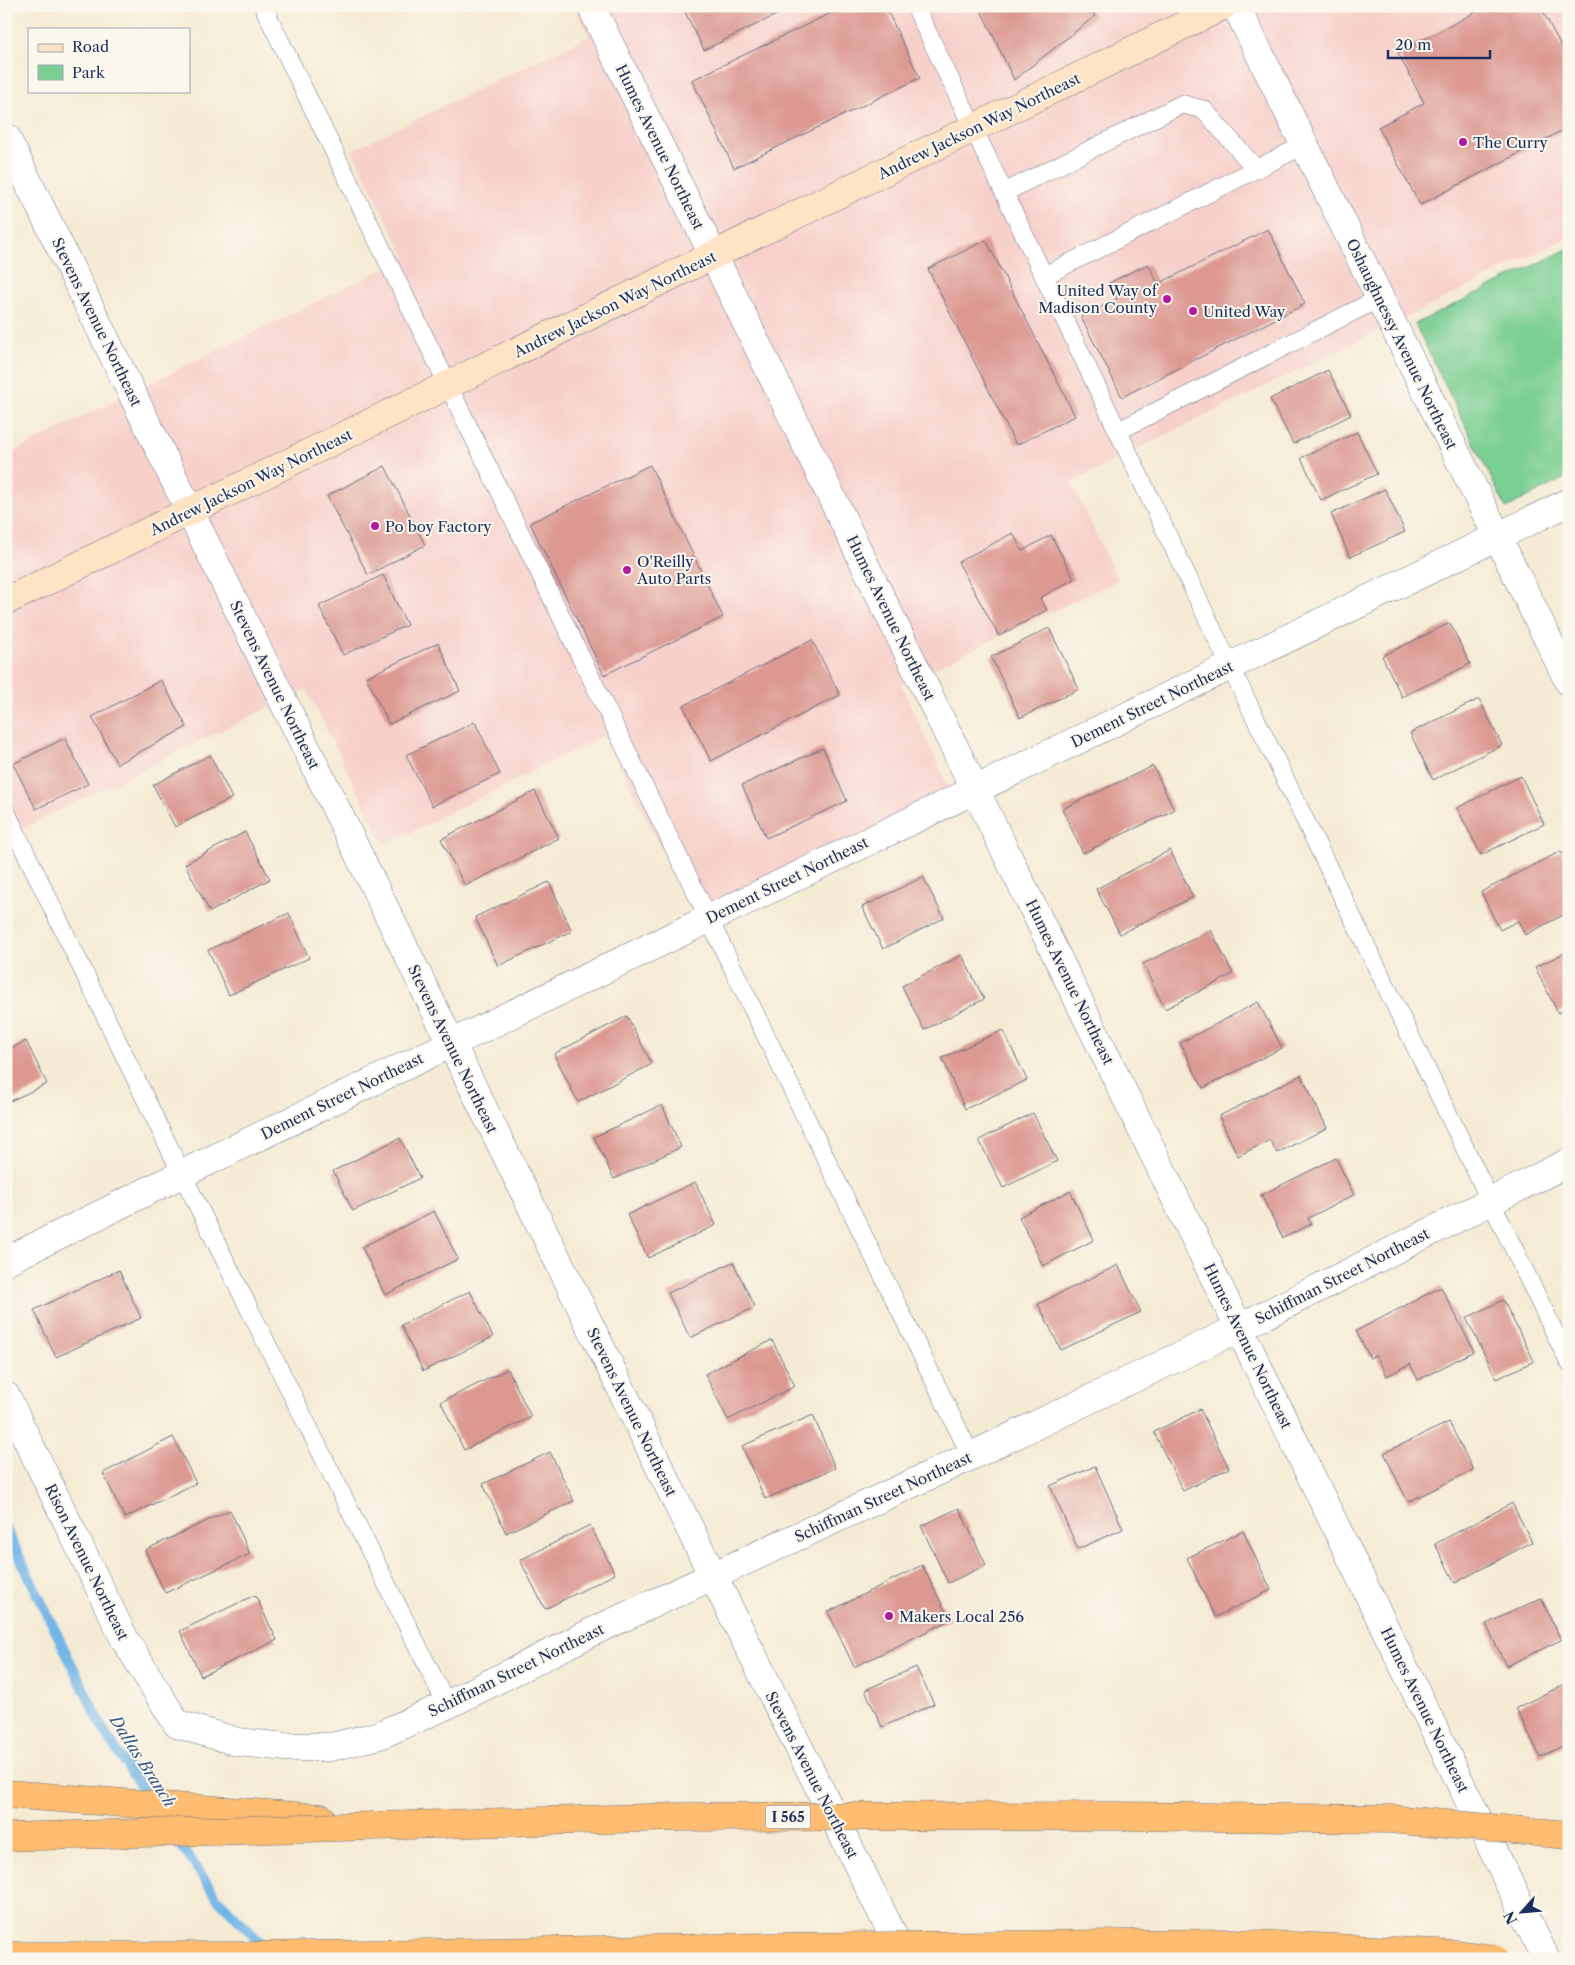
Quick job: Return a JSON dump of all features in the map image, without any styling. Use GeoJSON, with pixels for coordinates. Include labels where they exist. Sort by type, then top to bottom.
{"type":"FeatureCollection","features":[{"type":"Feature","properties":{"kind":"highway"},"geometry":{"type":"LineString","coordinates":[[6,1794],[417,1825]]}},
{"type":"Feature","properties":{"kind":"highway","name":"I 565"},"geometry":{"type":"LineString","coordinates":[[6,1837],[680,1817],[1113,1816],[1390,1819],[1569,1835]]}},
{"type":"Feature","properties":{"kind":"highway"},"geometry":{"type":"LineString","coordinates":[[6,1956],[240,1958],[768,1947],[1234,1943],[1454,1954],[1494,1959]]}},
{"type":"Feature","properties":{"kind":"main road","name":"Andrew Jackson Way Northeast"},"geometry":{"type":"LineString","coordinates":[[6,601],[1223,6]]}},
{"type":"Feature","properties":{"kind":"street","name":"Humes Avenue Northeast"},"geometry":{"type":"LineString","coordinates":[[591,6],[1240,1328],[1546,1959]]}},
{"type":"Feature","properties":{"kind":"street","name":"Oshaughnessy Avenue Northeast"},"geometry":{"type":"LineString","coordinates":[[1236,6],[1569,682]]}},
{"type":"Feature","properties":{"kind":"street","name":"Stevens Avenue Northeast"},"geometry":{"type":"LineString","coordinates":[[6,137],[450,1044],[905,1959]]}},
{"type":"Feature","properties":{"kind":"street","name":"Dement Street Northeast"},"geometry":{"type":"LineString","coordinates":[[6,1261],[1569,502]]}},
{"type":"Feature","properties":{"kind":"street","name":"Schiffman Street Northeast"},"geometry":{"type":"LineString","coordinates":[[177,1724],[238,1742],[286,1747],[331,1747],[380,1735],[447,1705],[592,1632],[971,1456],[1240,1328],[1569,1162]]}},
{"type":"Feature","properties":{"kind":"street","name":"Rison Avenue Northeast"},"geometry":{"type":"LineString","coordinates":[[6,1396],[124,1638],[177,1724]]}},
{"type":"Feature","properties":{"kind":"lane"},"geometry":{"type":"LineString","coordinates":[[263,6],[971,1456]]}},
{"type":"Feature","properties":{"kind":"lane"},"geometry":{"type":"LineString","coordinates":[[915,6],[1230,666],[1569,1362]]}},
{"type":"Feature","properties":{"kind":"lane"},"geometry":{"type":"LineString","coordinates":[[1005,192],[1182,104],[1204,110],[1256,170]]}},
{"type":"Feature","properties":{"kind":"lane"},"geometry":{"type":"LineString","coordinates":[[1044,276],[1304,145]]}},
{"type":"Feature","properties":{"kind":"lane"},"geometry":{"type":"LineString","coordinates":[[1118,431],[1380,298]]}},
{"type":"Feature","properties":{"kind":"lane"},"geometry":{"type":"LineString","coordinates":[[6,812],[182,1174],[447,1705]]}},
{"type":"Feature","properties":{"kind":"shaded area"},"geometry":{"type":"Polygon","coordinates":[[[574,6],[1569,6],[1569,237],[1071,482],[1118,580],[901,684],[950,790],[694,916],[605,735],[385,845],[306,689],[6,836],[6,456],[406,258],[352,150],[589,36],[574,6]]]}},
{"type":"Feature","properties":{"kind":"green space"},"geometry":{"type":"Polygon","coordinates":[[[1569,248],[1569,476],[1506,508],[1415,324],[1569,248]]]}},
{"type":"Feature","properties":{"kind":"building"},"geometry":{"type":"Polygon","coordinates":[[[682,6],[774,6],[778,14],[704,50],[682,6]]]}},
{"type":"Feature","properties":{"kind":"building"},"geometry":{"type":"Polygon","coordinates":[[[833,6],[885,6],[920,78],[734,168],[692,80],[835,11],[833,6]]]}},
{"type":"Feature","properties":{"kind":"building"},"geometry":{"type":"Polygon","coordinates":[[[979,6],[1088,6],[1095,16],[1014,80],[979,6]]]}},
{"type":"Feature","properties":{"kind":"building"},"geometry":{"type":"Polygon","coordinates":[[[1487,6],[1540,6],[1569,61],[1569,127],[1420,205],[1378,127],[1424,103],[1398,53],[1487,6]]]}},
{"type":"Feature","properties":{"kind":"building","name":"United Way"},"geometry":{"type":"Polygon","coordinates":[[[1268,229],[1305,304],[1122,397],[1081,317],[1117,299],[1109,283],[1148,264],[1158,284],[1268,229]]]}},
{"type":"Feature","properties":{"kind":"building"},"geometry":{"type":"Polygon","coordinates":[[[986,240],[1075,416],[1016,445],[928,269],[986,240]]]}},
{"type":"Feature","properties":{"kind":"building"},"geometry":{"type":"Polygon","coordinates":[[[1328,370],[1351,415],[1293,444],[1270,399],[1328,370]]]}},
{"type":"Feature","properties":{"kind":"building"},"geometry":{"type":"Polygon","coordinates":[[[1357,432],[1377,474],[1321,500],[1301,458],[1357,432]]]}},
{"type":"Feature","properties":{"kind":"building","name":"O'Reilly Auto Parts"},"geometry":{"type":"Polygon","coordinates":[[[650,465],[723,617],[604,675],[530,523],[650,465]]]}},
{"type":"Feature","properties":{"kind":"building"},"geometry":{"type":"Polygon","coordinates":[[[385,466],[425,545],[368,575],[327,496],[385,466]]]}},
{"type":"Feature","properties":{"kind":"building"},"geometry":{"type":"Polygon","coordinates":[[[1385,489],[1405,532],[1350,557],[1331,514],[1385,489]]]}},
{"type":"Feature","properties":{"kind":"building"},"geometry":{"type":"Polygon","coordinates":[[[1013,533],[1022,551],[1051,535],[1074,579],[1040,598],[1047,610],[999,636],[958,562],[1013,533]]]}},
{"type":"Feature","properties":{"kind":"building"},"geometry":{"type":"Polygon","coordinates":[[[383,575],[407,625],[343,655],[319,606],[383,575]]]}},
{"type":"Feature","properties":{"kind":"building"},"geometry":{"type":"Polygon","coordinates":[[[1450,623],[1470,664],[1402,697],[1382,656],[1450,623]]]}},
{"type":"Feature","properties":{"kind":"building"},"geometry":{"type":"Polygon","coordinates":[[[1049,628],[1079,689],[1020,718],[991,657],[1049,628]]]}},
{"type":"Feature","properties":{"kind":"building"},"geometry":{"type":"Polygon","coordinates":[[[812,640],[840,695],[711,761],[683,706],[812,640]]]}},
{"type":"Feature","properties":{"kind":"building"},"geometry":{"type":"Polygon","coordinates":[[[438,643],[460,691],[389,724],[366,677],[438,643]]]}},
{"type":"Feature","properties":{"kind":"building"},"geometry":{"type":"Polygon","coordinates":[[[161,680],[187,727],[117,764],[92,717],[161,680]]]}},
{"type":"Feature","properties":{"kind":"building"},"geometry":{"type":"Polygon","coordinates":[[[1479,699],[1502,745],[1433,780],[1410,733],[1479,699]]]}},
{"type":"Feature","properties":{"kind":"building"},"geometry":{"type":"Polygon","coordinates":[[[475,722],[500,774],[432,806],[406,755],[475,722]]]}},
{"type":"Feature","properties":{"kind":"building"},"geometry":{"type":"Polygon","coordinates":[[[65,738],[88,784],[36,809],[13,764],[65,738]]]}},
{"type":"Feature","properties":{"kind":"building"},"geometry":{"type":"Polygon","coordinates":[[[823,748],[847,801],[766,838],[742,785],[823,748]]]}},
{"type":"Feature","properties":{"kind":"building"},"geometry":{"type":"Polygon","coordinates":[[[210,755],[232,798],[175,827],[153,785],[210,755]]]}},
{"type":"Feature","properties":{"kind":"building"},"geometry":{"type":"Polygon","coordinates":[[[1153,766],[1174,810],[1083,853],[1062,809],[1153,766]]]}},
{"type":"Feature","properties":{"kind":"building"},"geometry":{"type":"Polygon","coordinates":[[[1521,776],[1544,824],[1481,855],[1457,808],[1521,776]]]}},
{"type":"Feature","properties":{"kind":"building"},"geometry":{"type":"Polygon","coordinates":[[[535,791],[559,838],[465,886],[441,839],[535,791]]]}},
{"type":"Feature","properties":{"kind":"building"},"geometry":{"type":"Polygon","coordinates":[[[245,832],[270,879],[210,912],[185,864],[245,832]]]}},
{"type":"Feature","properties":{"kind":"building"},"geometry":{"type":"Polygon","coordinates":[[[1170,850],[1193,897],[1120,934],[1096,889],[1170,850]]]}},
{"type":"Feature","properties":{"kind":"building"},"geometry":{"type":"Polygon","coordinates":[[[1561,851],[1569,866],[1569,912],[1525,935],[1518,921],[1500,930],[1481,892],[1561,851]]]}},
{"type":"Feature","properties":{"kind":"building"},"geometry":{"type":"Polygon","coordinates":[[[923,877],[944,918],[883,949],[862,907],[923,877]]]}},
{"type":"Feature","properties":{"kind":"building"},"geometry":{"type":"Polygon","coordinates":[[[549,882],[572,931],[498,966],[475,917],[549,882]]]}},
{"type":"Feature","properties":{"kind":"building"},"geometry":{"type":"Polygon","coordinates":[[[289,913],[309,958],[229,995],[208,950],[289,913]]]}},
{"type":"Feature","properties":{"kind":"building"},"geometry":{"type":"Polygon","coordinates":[[[1211,930],[1233,974],[1165,1009],[1143,964],[1211,930]]]}},
{"type":"Feature","properties":{"kind":"building"},"geometry":{"type":"Polygon","coordinates":[[[1569,951],[1569,1008],[1558,1013],[1535,967],[1569,951]]]}},
{"type":"Feature","properties":{"kind":"building"},"geometry":{"type":"Polygon","coordinates":[[[962,955],[984,999],[924,1030],[902,986],[962,955]]]}},
{"type":"Feature","properties":{"kind":"building"},"geometry":{"type":"Polygon","coordinates":[[[1258,1002],[1282,1048],[1203,1088],[1180,1043],[1258,1002]]]}},
{"type":"Feature","properties":{"kind":"building"},"geometry":{"type":"Polygon","coordinates":[[[627,1016],[652,1064],[578,1102],[554,1054],[627,1016]]]}},
{"type":"Feature","properties":{"kind":"building"},"geometry":{"type":"Polygon","coordinates":[[[1003,1030],[1027,1080],[965,1109],[942,1058],[1003,1030]]]}},
{"type":"Feature","properties":{"kind":"building"},"geometry":{"type":"Polygon","coordinates":[[[26,1041],[47,1084],[6,1103],[6,1051],[26,1041]]]}},
{"type":"Feature","properties":{"kind":"building"},"geometry":{"type":"Polygon","coordinates":[[[1301,1075],[1327,1128],[1277,1153],[1270,1140],[1238,1156],[1219,1116],[1301,1075]]]}},
{"type":"Feature","properties":{"kind":"building"},"geometry":{"type":"Polygon","coordinates":[[[662,1105],[681,1147],[614,1179],[594,1137],[662,1105]]]}},
{"type":"Feature","properties":{"kind":"building"},"geometry":{"type":"Polygon","coordinates":[[[1033,1113],[1057,1161],[1003,1188],[979,1140],[1033,1113]]]}},
{"type":"Feature","properties":{"kind":"building"},"geometry":{"type":"Polygon","coordinates":[[[400,1138],[420,1178],[353,1211],[333,1171],[400,1138]]]}},
{"type":"Feature","properties":{"kind":"building"},"geometry":{"type":"Polygon","coordinates":[[[1336,1158],[1354,1195],[1308,1218],[1311,1224],[1283,1238],[1261,1195],[1336,1158]]]}},
{"type":"Feature","properties":{"kind":"building"},"geometry":{"type":"Polygon","coordinates":[[[695,1182],[716,1225],[648,1258],[627,1215],[695,1182]]]}},
{"type":"Feature","properties":{"kind":"building"},"geometry":{"type":"Polygon","coordinates":[[[1070,1191],[1094,1240],[1043,1266],[1019,1217],[1070,1191]]]}},
{"type":"Feature","properties":{"kind":"building"},"geometry":{"type":"Polygon","coordinates":[[[434,1211],[458,1259],[385,1295],[362,1247],[434,1211]]]}},
{"type":"Feature","properties":{"kind":"building"},"geometry":{"type":"Polygon","coordinates":[[[733,1262],[755,1307],[690,1338],[668,1293],[733,1262]]]}},
{"type":"Feature","properties":{"kind":"building"},"geometry":{"type":"Polygon","coordinates":[[[1118,1265],[1141,1312],[1061,1350],[1038,1304],[1118,1265]]]}},
{"type":"Feature","properties":{"kind":"building"},"geometry":{"type":"Polygon","coordinates":[[[119,1270],[141,1318],[56,1357],[34,1310],[119,1270]]]}},
{"type":"Feature","properties":{"kind":"building"},"geometry":{"type":"Polygon","coordinates":[[[1441,1287],[1474,1351],[1418,1380],[1410,1364],[1387,1376],[1376,1355],[1370,1358],[1356,1331],[1441,1287]]]}},
{"type":"Feature","properties":{"kind":"building"},"geometry":{"type":"Polygon","coordinates":[[[470,1291],[493,1337],[423,1371],[401,1325],[470,1291]]]}},
{"type":"Feature","properties":{"kind":"building"},"geometry":{"type":"Polygon","coordinates":[[[1503,1300],[1534,1361],[1497,1379],[1466,1318],[1503,1300]]]}},
{"type":"Feature","properties":{"kind":"building"},"geometry":{"type":"Polygon","coordinates":[[[772,1340],[795,1386],[728,1420],[705,1374],[772,1340]]]}},
{"type":"Feature","properties":{"kind":"building"},"geometry":{"type":"Polygon","coordinates":[[[508,1369],[531,1417],[464,1450],[441,1402],[508,1369]]]}},
{"type":"Feature","properties":{"kind":"building"},"geometry":{"type":"Polygon","coordinates":[[[1200,1409],[1229,1468],[1183,1491],[1154,1432],[1200,1409]]]}},
{"type":"Feature","properties":{"kind":"building"},"geometry":{"type":"Polygon","coordinates":[[[813,1415],[835,1468],[765,1499],[742,1446],[813,1415]]]}},
{"type":"Feature","properties":{"kind":"building"},"geometry":{"type":"Polygon","coordinates":[[[1449,1422],[1473,1470],[1408,1502],[1384,1453],[1449,1422]]]}},
{"type":"Feature","properties":{"kind":"building"},"geometry":{"type":"Polygon","coordinates":[[[173,1437],[196,1483],[125,1518],[103,1473],[173,1437]]]}},
{"type":"Feature","properties":{"kind":"building"},"geometry":{"type":"Polygon","coordinates":[[[550,1452],[574,1501],[506,1533],[483,1484],[550,1452]]]}},
{"type":"Feature","properties":{"kind":"building"},"geometry":{"type":"Polygon","coordinates":[[[1095,1466],[1123,1529],[1078,1549],[1050,1486],[1095,1466]]]}},
{"type":"Feature","properties":{"kind":"building"},"geometry":{"type":"Polygon","coordinates":[[[1512,1503],[1532,1542],[1455,1583],[1435,1544],[1512,1503]]]}},
{"type":"Feature","properties":{"kind":"building"},"geometry":{"type":"Polygon","coordinates":[[[959,1508],[986,1565],[948,1583],[921,1526],[959,1508]]]}},
{"type":"Feature","properties":{"kind":"building"},"geometry":{"type":"Polygon","coordinates":[[[230,1510],[250,1554],[165,1593],[145,1550],[230,1510]]]}},
{"type":"Feature","properties":{"kind":"building"},"geometry":{"type":"Polygon","coordinates":[[[590,1525],[615,1574],[545,1609],[520,1560],[590,1525]]]}},
{"type":"Feature","properties":{"kind":"building"},"geometry":{"type":"Polygon","coordinates":[[[1243,1531],[1271,1590],[1215,1617],[1187,1558],[1243,1531]]]}},
{"type":"Feature","properties":{"kind":"building","name":"Makers Local 256"},"geometry":{"type":"Polygon","coordinates":[[[922,1565],[950,1620],[854,1667],[828,1612],[922,1565]]]}},
{"type":"Feature","properties":{"kind":"building"},"geometry":{"type":"Polygon","coordinates":[[[255,1595],[277,1640],[201,1676],[180,1631],[255,1595]]]}},
{"type":"Feature","properties":{"kind":"building"},"geometry":{"type":"Polygon","coordinates":[[[1541,1598],[1561,1640],[1506,1666],[1486,1624],[1541,1598]]]}},
{"type":"Feature","properties":{"kind":"building"},"geometry":{"type":"Polygon","coordinates":[[[916,1667],[934,1704],[882,1727],[865,1690],[916,1667]]]}},
{"type":"Feature","properties":{"kind":"building"},"geometry":{"type":"Polygon","coordinates":[[[1569,1682],[1569,1743],[1540,1757],[1516,1708],[1569,1682]]]}},
{"type":"Feature","properties":{"kind":"waterway","name":"Dallas Branch"},"geometry":{"type":"LineString","coordinates":[[6,1529],[106,1735],[151,1801]]}},
{"type":"Feature","properties":{"kind":"waterway","name":"Dallas Branch"},"geometry":{"type":"LineString","coordinates":[[173,1834],[218,1899],[270,1952]]}},
{"type":"Feature","properties":{"kind":"place","name":"The Curry"},"geometry":{"type":"Point","coordinates":[1463,142]}},
{"type":"Feature","properties":{"kind":"place","name":"United Way of Madison County"},"geometry":{"type":"Point","coordinates":[1167,299]}},
{"type":"Feature","properties":{"kind":"place","name":"United Way"},"geometry":{"type":"Point","coordinates":[1193,311]}},
{"type":"Feature","properties":{"kind":"place","name":"Po boy Factory"},"geometry":{"type":"Point","coordinates":[375,526]}},
{"type":"Feature","properties":{"kind":"place","name":"O'Reilly Auto Parts"},"geometry":{"type":"Point","coordinates":[627,570]}},
{"type":"Feature","properties":{"kind":"place","name":"Makers Local 256"},"geometry":{"type":"Point","coordinates":[889,1616]}}]}
